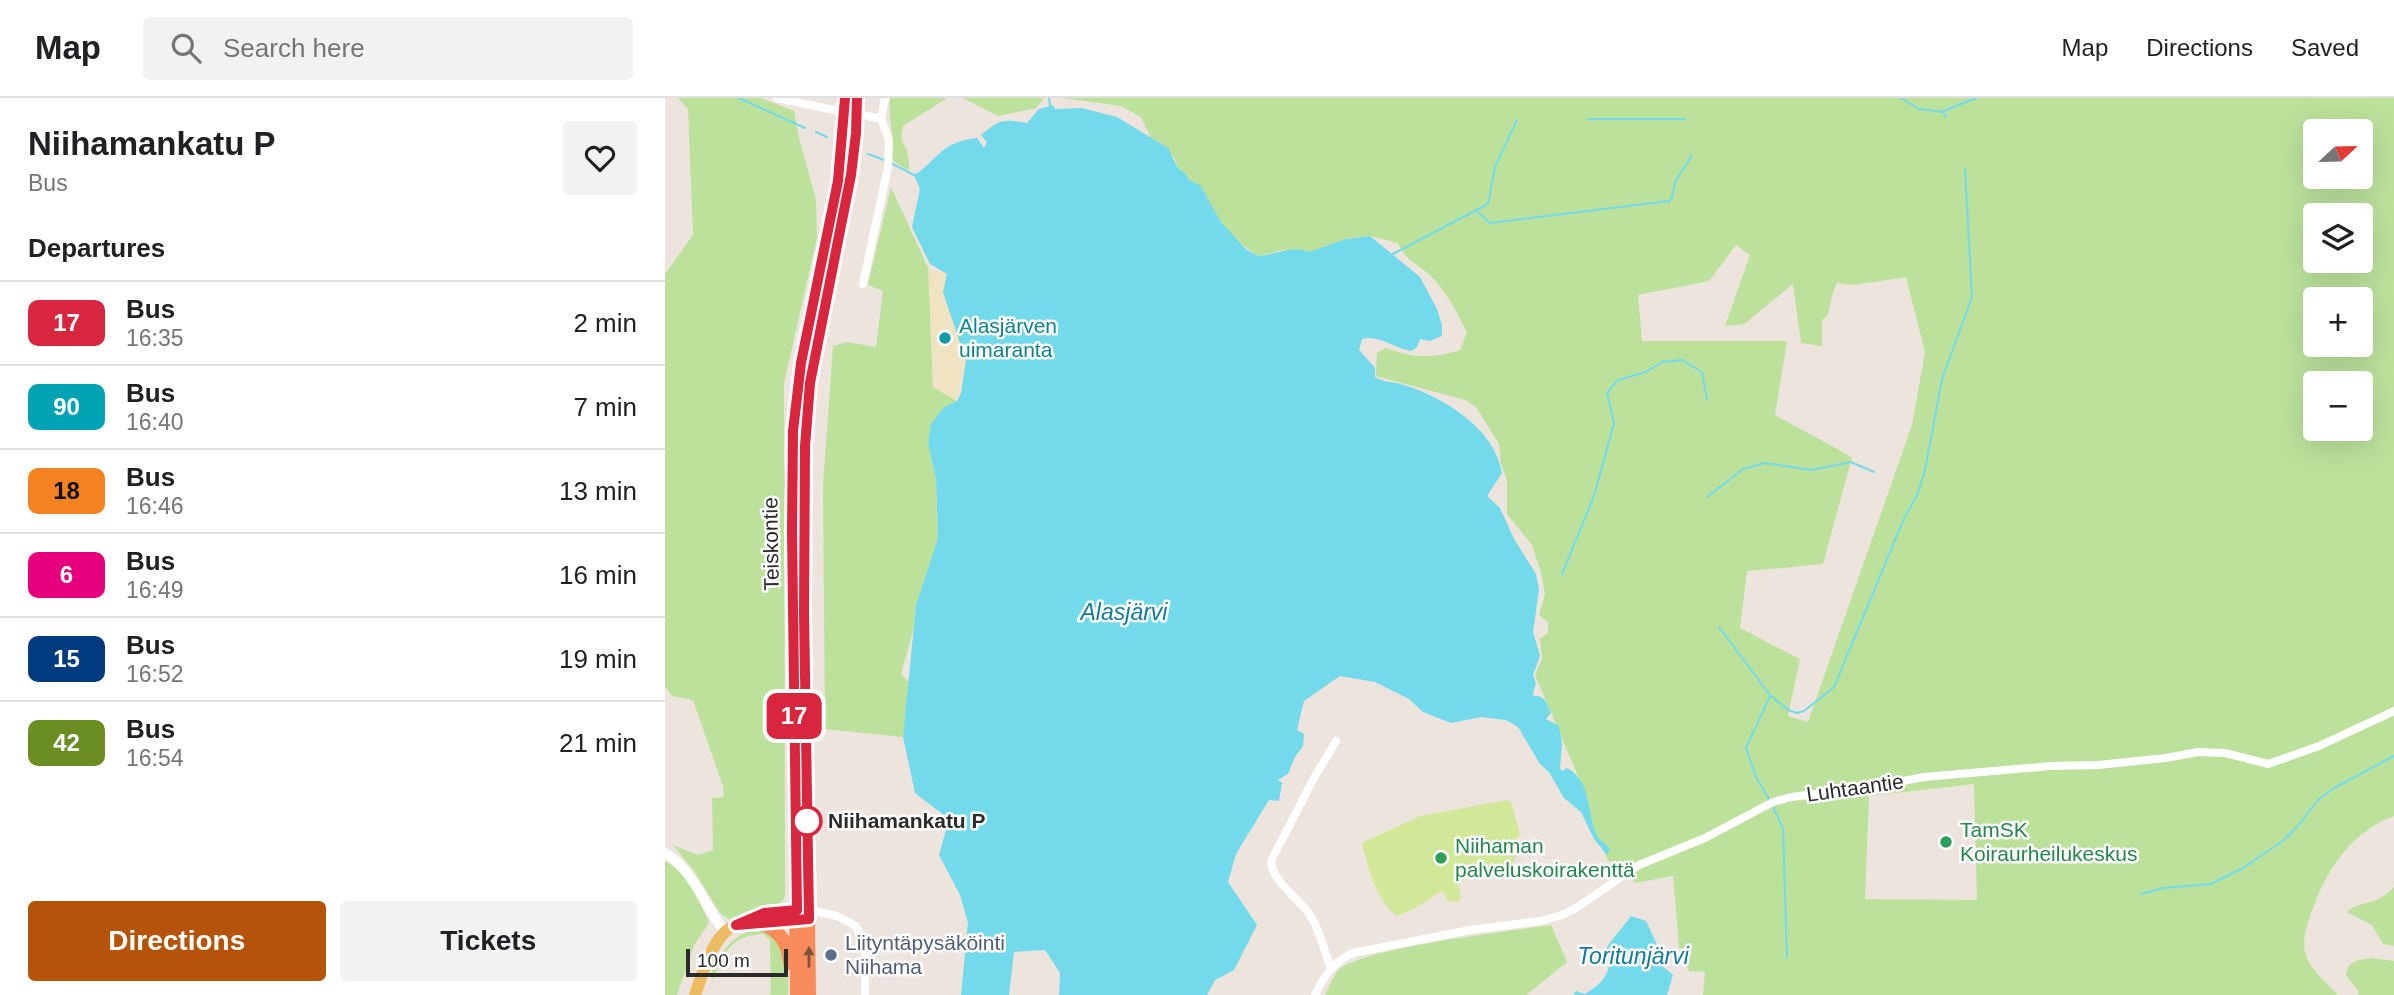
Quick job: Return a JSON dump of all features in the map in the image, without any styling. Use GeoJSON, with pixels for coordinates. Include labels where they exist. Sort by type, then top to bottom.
{"type":"FeatureCollection","features":[{"type":"Feature","properties":{"kind":"highway","name":"Teiskontie"},"geometry":{"type":"LineString","coordinates":[[809,995],[803,915],[792,531],[793,431],[803,351],[840,162],[845,98]]}},
{"type":"Feature","properties":{"kind":"highway","name":"Teiskontie"},"geometry":{"type":"LineString","coordinates":[[797,995],[803,915],[805,446],[813,369],[851,175],[857,98]]}},
{"type":"Feature","properties":{"kind":"highway"},"geometry":{"type":"LineString","coordinates":[[757,922],[777,931],[784,940],[789,954],[791,982],[797,995]]}},
{"type":"Feature","properties":{"kind":"main road"},"geometry":{"type":"LineString","coordinates":[[695,995],[713,949],[730,928],[764,913],[803,915]]}},
{"type":"Feature","properties":{"kind":"main road"},"geometry":{"type":"LineString","coordinates":[[730,928],[803,915]]}},
{"type":"Feature","properties":{"kind":"street"},"geometry":{"type":"LineString","coordinates":[[777,98],[834,110]]}},
{"type":"Feature","properties":{"kind":"street"},"geometry":{"type":"LineString","coordinates":[[863,284],[888,167],[890,140],[881,119],[885,98]]}},
{"type":"Feature","properties":{"kind":"street"},"geometry":{"type":"LineString","coordinates":[[863,115],[881,119]]}},
{"type":"Feature","properties":{"kind":"street","name":"Luhtaantie"},"geometry":{"type":"LineString","coordinates":[[1334,965],[1367,949],[1562,915],[1639,866],[1791,797],[1820,795],[1924,778],[2051,766],[2098,765],[2198,752],[2225,753],[2268,764],[2319,746],[2394,711]]}},
{"type":"Feature","properties":{"kind":"street"},"geometry":{"type":"LineString","coordinates":[[1315,995],[1334,965],[1315,922],[1274,874],[1271,861],[1336,741]]}},
{"type":"Feature","properties":{"kind":"street"},"geometry":{"type":"LineString","coordinates":[[665,853],[686,871],[712,914],[730,928]]}},
{"type":"Feature","properties":{"kind":"street"},"geometry":{"type":"LineString","coordinates":[[803,915],[830,914],[849,921],[860,932],[865,949],[865,995]]}},
{"type":"Feature","properties":{"kind":"green space"},"geometry":{"type":"Polygon","coordinates":[[[678,98],[761,98],[794,111],[816,200],[817,238],[784,383],[785,896],[781,903],[730,920],[720,913],[695,872],[673,845],[698,855],[713,850],[712,798],[724,797],[723,786],[693,700],[672,696],[665,686],[665,274],[693,235],[688,109],[678,98]]]}},
{"type":"Feature","properties":{"kind":"green space"},"geometry":{"type":"Polygon","coordinates":[[[890,98],[947,98],[903,126],[901,138],[907,151],[910,169],[892,160],[890,98]]]}},
{"type":"Feature","properties":{"kind":"green space"},"geometry":{"type":"Polygon","coordinates":[[[963,98],[1044,98],[1036,108],[998,116],[963,98]]]}},
{"type":"Feature","properties":{"kind":"green space"},"geometry":{"type":"Polygon","coordinates":[[[1063,98],[2394,98],[2394,816],[2365,831],[2343,854],[2325,881],[2308,921],[2304,942],[2307,959],[2338,995],[1703,995],[1705,972],[1689,971],[1679,947],[1673,876],[1635,883],[1625,865],[1608,861],[1584,806],[1588,799],[1535,675],[1542,659],[1540,639],[1548,633],[1548,622],[1539,615],[1545,594],[1532,545],[1507,514],[1507,480],[1501,464],[1499,444],[1476,407],[1465,400],[1376,376],[1377,353],[1386,348],[1423,356],[1460,350],[1467,333],[1456,311],[1432,277],[1404,254],[1398,243],[1370,236],[1346,239],[1309,253],[1282,250],[1259,256],[1239,241],[1221,222],[1186,174],[1178,168],[1174,157],[1151,138],[1141,117],[1121,106],[1063,98]],[[1736,245],[1709,281],[1638,295],[1642,341],[1787,341],[1775,415],[1852,457],[1823,564],[1747,571],[1740,628],[1800,659],[1788,716],[1808,722],[1912,425],[1925,352],[1906,277],[1854,285],[1837,283],[1828,315],[1822,320],[1822,346],[1801,343],[1793,284],[1744,324],[1725,326],[1750,255],[1736,245]],[[1974,784],[1869,796],[1865,899],[1977,900],[1974,784]]]}},
{"type":"Feature","properties":{"kind":"green space"},"geometry":{"type":"Polygon","coordinates":[[[891,187],[929,270],[933,387],[957,401],[944,407],[931,424],[928,443],[936,479],[938,538],[916,605],[913,631],[901,674],[909,682],[903,737],[825,729],[823,485],[833,346],[847,342],[876,347],[883,291],[868,285],[891,187]]]}},
{"type":"Feature","properties":{"kind":"green space","name":"Niihaman palveluskoirakenttä"},"geometry":{"type":"Polygon","coordinates":[[[1507,800],[1511,802],[1520,834],[1513,848],[1516,856],[1514,863],[1473,874],[1458,883],[1461,899],[1457,902],[1448,901],[1444,893],[1440,892],[1414,909],[1396,916],[1377,891],[1362,843],[1420,816],[1507,800]]]}},
{"type":"Feature","properties":{"kind":"green space"},"geometry":{"type":"Polygon","coordinates":[[[665,861],[686,880],[709,923],[694,945],[677,995],[665,995],[665,861]]]}},
{"type":"Feature","properties":{"kind":"green space"},"geometry":{"type":"Polygon","coordinates":[[[2394,887],[2394,946],[2383,944],[2372,925],[2347,912],[2381,898],[2394,887]]]}},
{"type":"Feature","properties":{"kind":"green space"},"geometry":{"type":"Polygon","coordinates":[[[1551,925],[1567,962],[1526,995],[1325,995],[1338,971],[1351,963],[1375,955],[1438,942],[1551,925]]]}},
{"type":"Feature","properties":{"kind":"green space"},"geometry":{"type":"Polygon","coordinates":[[[761,928],[773,931],[788,961],[788,995],[767,995],[771,994],[770,940],[763,934],[752,935],[736,942],[726,953],[714,978],[710,975],[729,944],[742,934],[761,928]]]}},
{"type":"Feature","properties":{"kind":"green space"},"geometry":{"type":"Polygon","coordinates":[[[2371,958],[2394,961],[2394,995],[2358,995],[2359,992],[2346,975],[2347,970],[2354,962],[2371,958]]]}},
{"type":"Feature","properties":{"kind":"sand","name":"Alasjärven uimaranta"},"geometry":{"type":"Polygon","coordinates":[[[928,269],[947,274],[943,292],[966,361],[957,401],[933,387],[928,269]]]}},
{"type":"Feature","properties":{"kind":"water","name":"Alasjärvi"},"geometry":{"type":"Polygon","coordinates":[[[1053,105],[1055,109],[1082,108],[1117,117],[1168,148],[1178,168],[1189,180],[1200,185],[1221,222],[1247,250],[1259,256],[1291,250],[1309,252],[1346,239],[1370,236],[1420,277],[1437,309],[1442,336],[1430,341],[1420,339],[1417,347],[1411,351],[1374,338],[1362,339],[1359,350],[1375,368],[1375,377],[1417,389],[1464,416],[1478,428],[1497,457],[1502,473],[1487,496],[1500,508],[1514,539],[1536,574],[1539,590],[1533,632],[1540,656],[1533,675],[1536,683],[1533,694],[1545,700],[1551,713],[1546,719],[1559,726],[1562,744],[1560,768],[1562,771],[1567,768],[1581,782],[1594,828],[1598,837],[1610,849],[1607,855],[1594,839],[1581,812],[1564,798],[1518,727],[1506,720],[1481,717],[1451,723],[1423,712],[1409,699],[1375,682],[1340,676],[1304,701],[1297,730],[1304,734],[1303,746],[1288,774],[1278,780],[1282,783],[1279,801],[1269,800],[1236,854],[1228,882],[1257,925],[1234,970],[1215,980],[1207,995],[1059,995],[1060,973],[1045,950],[1014,952],[1009,995],[961,995],[968,923],[960,895],[939,855],[949,819],[915,793],[903,737],[916,605],[938,538],[936,479],[928,443],[931,424],[944,407],[957,401],[961,393],[966,361],[943,292],[947,274],[930,264],[912,227],[920,189],[914,175],[952,145],[977,138],[984,148],[987,142],[981,135],[993,126],[1007,121],[1027,123],[1039,109],[1053,105]]]}},
{"type":"Feature","properties":{"kind":"water","name":"Toritunjärvi"},"geometry":{"type":"Polygon","coordinates":[[[1631,916],[1646,921],[1659,949],[1659,963],[1673,975],[1667,995],[1573,995],[1576,991],[1585,994],[1603,979],[1609,966],[1603,954],[1631,916]]]}},
{"type":"Feature","properties":{"kind":"waterway"},"geometry":{"type":"LineString","coordinates":[[739,98],[805,128]]}},
{"type":"Feature","properties":{"kind":"waterway"},"geometry":{"type":"LineString","coordinates":[[1049,98],[1050,105]]}},
{"type":"Feature","properties":{"kind":"waterway"},"geometry":{"type":"LineString","coordinates":[[1901,98],[1919,109],[1943,112],[1946,117]]}},
{"type":"Feature","properties":{"kind":"waterway"},"geometry":{"type":"LineString","coordinates":[[1944,111],[1976,98]]}},
{"type":"Feature","properties":{"kind":"waterway"},"geometry":{"type":"LineString","coordinates":[[1588,119],[1685,119]]}},
{"type":"Feature","properties":{"kind":"waterway"},"geometry":{"type":"LineString","coordinates":[[1391,255],[1486,205],[1495,167],[1517,120]]}},
{"type":"Feature","properties":{"kind":"waterway"},"geometry":{"type":"LineString","coordinates":[[816,132],[827,137]]}},
{"type":"Feature","properties":{"kind":"waterway"},"geometry":{"type":"LineString","coordinates":[[868,154],[884,160]]}},
{"type":"Feature","properties":{"kind":"waterway"},"geometry":{"type":"LineString","coordinates":[[1477,211],[1490,223],[1669,201],[1675,182],[1692,155]]}},
{"type":"Feature","properties":{"kind":"waterway"},"geometry":{"type":"LineString","coordinates":[[891,163],[914,175]]}},
{"type":"Feature","properties":{"kind":"waterway"},"geometry":{"type":"LineString","coordinates":[[1719,627],[1770,695],[1788,710],[1797,713],[1804,711],[1834,687],[1903,521],[1918,493],[1925,470],[1942,379],[1972,297],[1965,169]]}},
{"type":"Feature","properties":{"kind":"waterway"},"geometry":{"type":"LineString","coordinates":[[1562,574],[1594,496],[1614,423],[1607,393],[1618,380],[1646,372],[1662,362],[1682,360],[1702,372],[1707,400]]}},
{"type":"Feature","properties":{"kind":"waterway"},"geometry":{"type":"LineString","coordinates":[[1707,497],[1743,469],[1765,463],[1812,470],[1851,462],[1874,472]]}},
{"type":"Feature","properties":{"kind":"waterway"},"geometry":{"type":"LineString","coordinates":[[1769,799],[1756,777],[1746,748],[1770,696]]}},
{"type":"Feature","properties":{"kind":"waterway"},"geometry":{"type":"LineString","coordinates":[[2141,894],[2163,888],[2211,884],[2243,868],[2284,840],[2318,800],[2334,788],[2394,756]]}},
{"type":"Feature","properties":{"kind":"waterway"},"geometry":{"type":"LineString","coordinates":[[1773,807],[1783,828],[1787,957]]}},
{"type":"Feature","properties":{"kind":"bus line","name":"17"},"geometry":{"type":"LineString","coordinates":[[845,98],[838,181],[801,363],[793,431],[791,481],[797,910],[764,913],[736,925],[809,919],[804,613],[805,446],[810,383],[851,175],[857,98]]}},
{"type":"Feature","properties":{"kind":"place","name":"Alasjärven uimaranta"},"geometry":{"type":"Point","coordinates":[945,338]}},
{"type":"Feature","properties":{"kind":"place","name":"Niihamankatu P"},"geometry":{"type":"Point","coordinates":[807,821]}},
{"type":"Feature","properties":{"kind":"place","name":"TamSK Koiraurheilukeskus"},"geometry":{"type":"Point","coordinates":[1946,842]}},
{"type":"Feature","properties":{"kind":"place","name":"Niihaman palveluskoirakenttä"},"geometry":{"type":"Point","coordinates":[1441,858]}},
{"type":"Feature","properties":{"kind":"place","name":"Liityntäpysäköinti Niihama"},"geometry":{"type":"Point","coordinates":[831,955]}}]}
